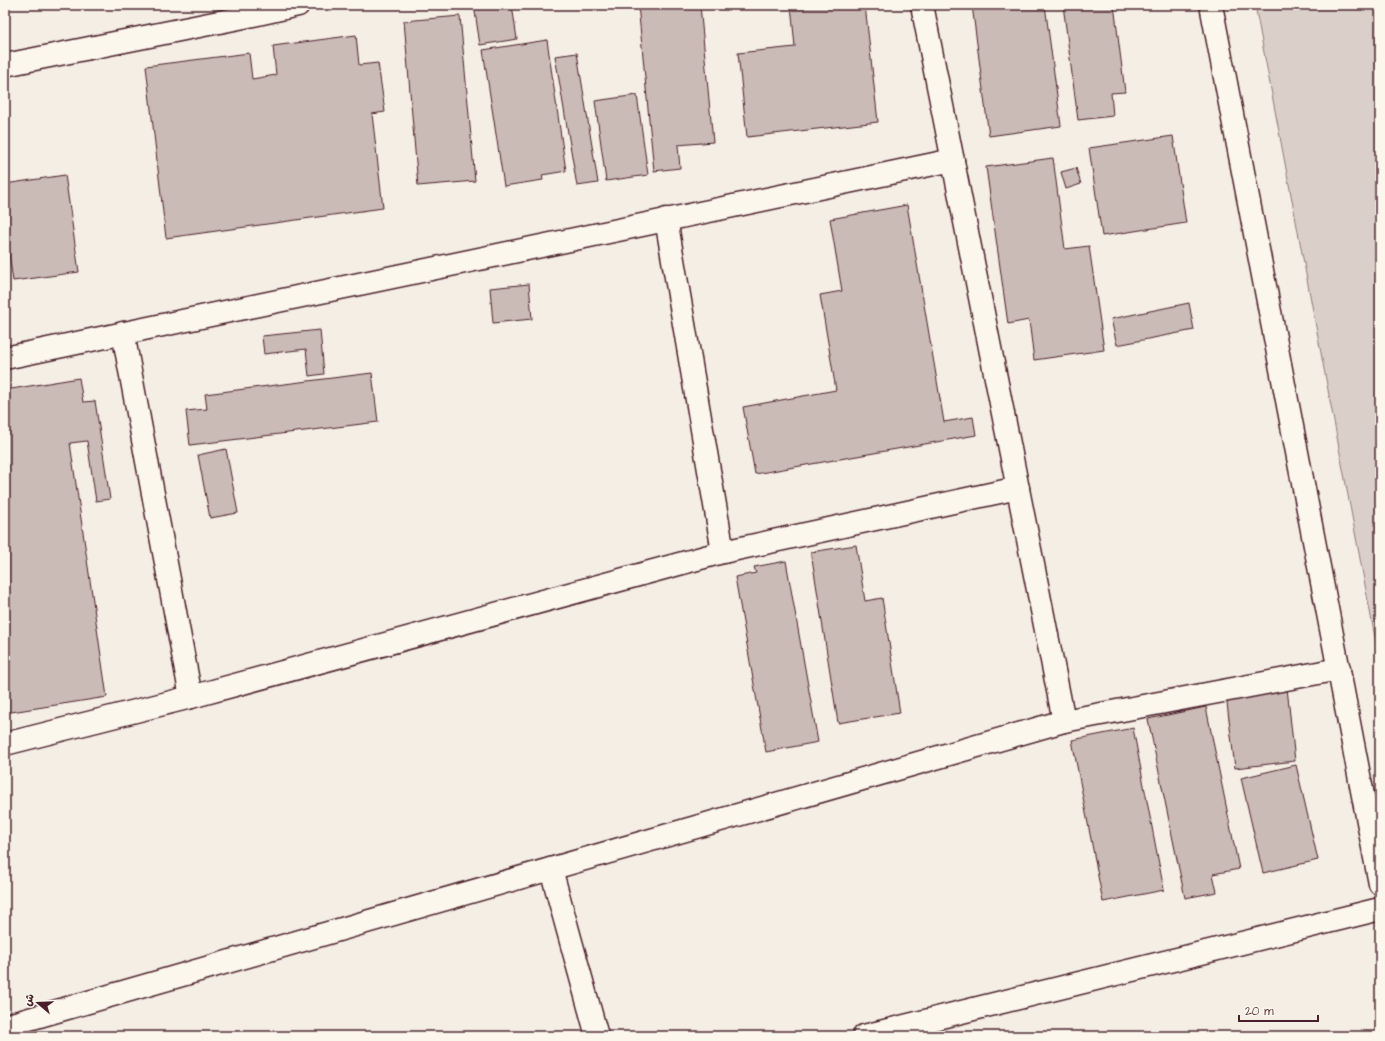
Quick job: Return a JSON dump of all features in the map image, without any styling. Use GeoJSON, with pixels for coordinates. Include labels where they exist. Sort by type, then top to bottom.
{"type":"FeatureCollection","features":[{"type":"Feature","properties":{"kind":"street"},"geometry":{"type":"LineString","coordinates":[[5,65],[243,11],[298,5]]}},
{"type":"Feature","properties":{"kind":"street"},"geometry":{"type":"LineString","coordinates":[[922,5],[1064,721]]}},
{"type":"Feature","properties":{"kind":"street"},"geometry":{"type":"LineString","coordinates":[[1211,5],[1380,884]]}},
{"type":"Feature","properties":{"kind":"street"},"geometry":{"type":"LineString","coordinates":[[5,358],[953,160]]}},
{"type":"Feature","properties":{"kind":"street"},"geometry":{"type":"LineString","coordinates":[[666,220],[723,552]]}},
{"type":"Feature","properties":{"kind":"street"},"geometry":{"type":"LineString","coordinates":[[121,333],[190,697]]}},
{"type":"Feature","properties":{"kind":"street"},"geometry":{"type":"LineString","coordinates":[[5,744],[190,697],[723,552],[1018,488]]}},
{"type":"Feature","properties":{"kind":"street"},"geometry":{"type":"LineString","coordinates":[[5,1026],[1064,721],[1339,669]]}},
{"type":"Feature","properties":{"kind":"street"},"geometry":{"type":"LineString","coordinates":[[548,870],[590,1036]]}},
{"type":"Feature","properties":{"kind":"street"},"geometry":{"type":"LineString","coordinates":[[548,870],[597,1036]]}},
{"type":"Feature","properties":{"kind":"street"},"geometry":{"type":"LineString","coordinates":[[864,1036],[1380,909]]}},
{"type":"Feature","properties":{"kind":"shaded area"},"geometry":{"type":"Polygon","coordinates":[[[1255,5],[1380,5],[1380,664],[1255,5]]]}},
{"type":"Feature","properties":{"kind":"building"},"geometry":{"type":"Polygon","coordinates":[[[474,5],[512,5],[517,39],[480,45],[474,5]]]}},
{"type":"Feature","properties":{"kind":"building"},"geometry":{"type":"Polygon","coordinates":[[[638,5],[700,5],[713,142],[678,145],[680,168],[654,171],[638,5]]]}},
{"type":"Feature","properties":{"kind":"building"},"geometry":{"type":"Polygon","coordinates":[[[791,5],[865,5],[878,122],[747,137],[738,53],[795,47],[791,5]]]}},
{"type":"Feature","properties":{"kind":"building"},"geometry":{"type":"Polygon","coordinates":[[[972,5],[1045,5],[1061,126],[989,136],[972,5]]]}},
{"type":"Feature","properties":{"kind":"building"},"geometry":{"type":"Polygon","coordinates":[[[1063,5],[1114,5],[1125,92],[1111,93],[1113,116],[1078,120],[1063,5]]]}},
{"type":"Feature","properties":{"kind":"building"},"geometry":{"type":"Polygon","coordinates":[[[460,16],[475,181],[418,186],[404,21],[460,16]]]}},
{"type":"Feature","properties":{"kind":"building"},"geometry":{"type":"Polygon","coordinates":[[[356,35],[359,65],[378,63],[385,112],[372,114],[383,208],[166,238],[146,66],[249,53],[252,79],[276,75],[273,46],[356,35]]]}},
{"type":"Feature","properties":{"kind":"building"},"geometry":{"type":"Polygon","coordinates":[[[547,40],[566,171],[542,175],[543,180],[504,186],[483,50],[547,40]]]}},
{"type":"Feature","properties":{"kind":"building"},"geometry":{"type":"Polygon","coordinates":[[[577,53],[598,183],[577,186],[555,56],[577,53]]]}},
{"type":"Feature","properties":{"kind":"building"},"geometry":{"type":"Polygon","coordinates":[[[637,95],[648,175],[606,181],[595,101],[637,95]]]}},
{"type":"Feature","properties":{"kind":"building"},"geometry":{"type":"Polygon","coordinates":[[[1173,136],[1186,223],[1102,236],[1089,148],[1173,136]]]}},
{"type":"Feature","properties":{"kind":"building"},"geometry":{"type":"Polygon","coordinates":[[[1053,158],[1065,249],[1089,246],[1104,350],[1034,360],[1029,320],[1008,324],[986,167],[1053,158]]]}},
{"type":"Feature","properties":{"kind":"building"},"geometry":{"type":"Polygon","coordinates":[[[1076,168],[1081,184],[1066,189],[1061,172],[1076,168]]]}},
{"type":"Feature","properties":{"kind":"building"},"geometry":{"type":"Polygon","coordinates":[[[65,175],[79,272],[13,281],[5,227],[5,184],[65,175]]]}},
{"type":"Feature","properties":{"kind":"building"},"geometry":{"type":"Polygon","coordinates":[[[907,205],[944,422],[973,417],[976,435],[755,474],[743,407],[836,390],[820,295],[842,291],[830,219],[907,205]]]}},
{"type":"Feature","properties":{"kind":"building"},"geometry":{"type":"Polygon","coordinates":[[[529,284],[532,319],[493,323],[490,288],[529,284]]]}},
{"type":"Feature","properties":{"kind":"building"},"geometry":{"type":"Polygon","coordinates":[[[1189,303],[1194,330],[1117,345],[1111,319],[1189,303]]]}},
{"type":"Feature","properties":{"kind":"building"},"geometry":{"type":"Polygon","coordinates":[[[320,330],[324,374],[309,376],[306,349],[264,354],[262,336],[320,330]]]}},
{"type":"Feature","properties":{"kind":"building"},"geometry":{"type":"Polygon","coordinates":[[[372,373],[378,422],[190,445],[186,411],[207,409],[205,394],[372,373]]]}},
{"type":"Feature","properties":{"kind":"building"},"geometry":{"type":"Polygon","coordinates":[[[79,378],[83,402],[95,401],[110,499],[96,501],[87,441],[70,443],[107,697],[5,713],[5,390],[79,378]]]}},
{"type":"Feature","properties":{"kind":"building"},"geometry":{"type":"Polygon","coordinates":[[[226,449],[238,513],[210,518],[198,455],[226,449]]]}},
{"type":"Feature","properties":{"kind":"building"},"geometry":{"type":"Polygon","coordinates":[[[856,545],[865,601],[882,598],[900,713],[838,723],[811,552],[856,545]]]}},
{"type":"Feature","properties":{"kind":"building"},"geometry":{"type":"Polygon","coordinates":[[[786,561],[818,742],[766,752],[735,577],[756,573],[754,567],[786,561]]]}},
{"type":"Feature","properties":{"kind":"building"},"geometry":{"type":"Polygon","coordinates":[[[1287,688],[1295,761],[1235,768],[1226,695],[1287,688]]]}},
{"type":"Feature","properties":{"kind":"building"},"geometry":{"type":"Polygon","coordinates":[[[1206,707],[1239,869],[1213,874],[1217,892],[1185,898],[1148,719],[1206,707]]]}},
{"type":"Feature","properties":{"kind":"building"},"geometry":{"type":"Polygon","coordinates":[[[1133,728],[1164,890],[1103,902],[1072,740],[1133,728]]]}},
{"type":"Feature","properties":{"kind":"building"},"geometry":{"type":"Polygon","coordinates":[[[1296,765],[1318,860],[1263,873],[1241,778],[1296,765]]]}}]}
